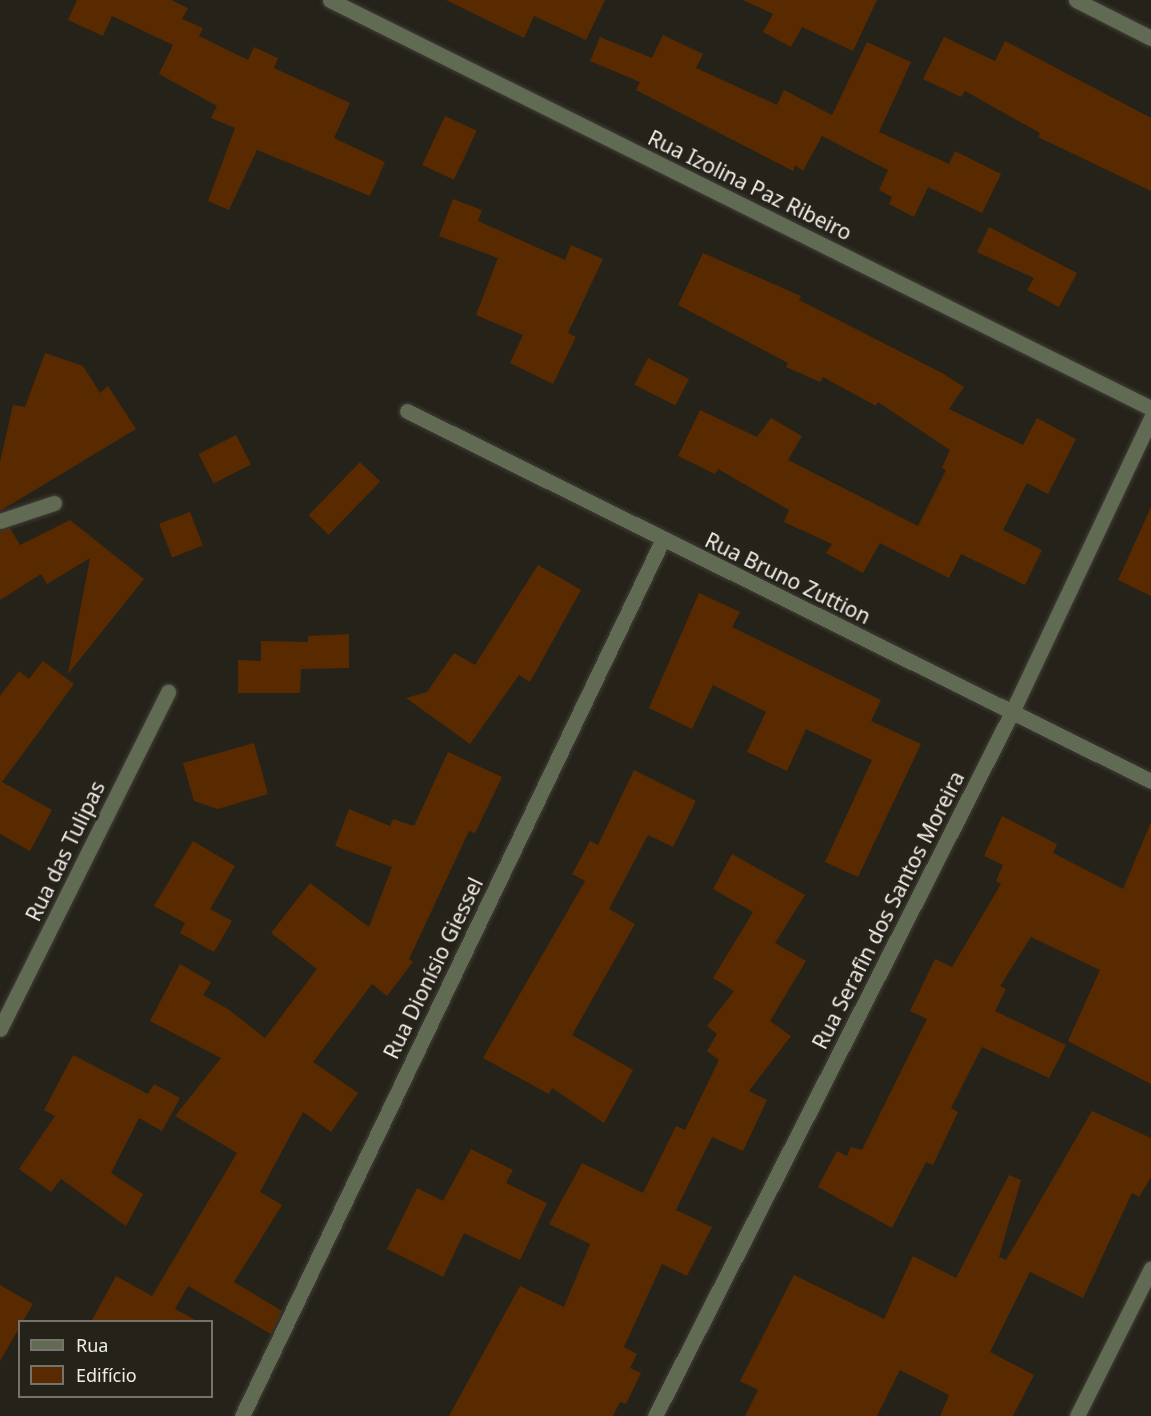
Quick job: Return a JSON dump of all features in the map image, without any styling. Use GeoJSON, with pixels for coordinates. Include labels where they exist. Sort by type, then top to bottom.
{"type":"FeatureCollection","features":[{"type":"Feature","properties":{"kind":"street","name":"Rua Izolina Paz Ribeiro"},"geometry":{"type":"LineString","coordinates":[[330,0],[1151,408]]}},
{"type":"Feature","properties":{"kind":"street"},"geometry":{"type":"LineString","coordinates":[[1076,0],[1151,38]]}},
{"type":"Feature","properties":{"kind":"street","name":"Rua Bruno Zuttion"},"geometry":{"type":"LineString","coordinates":[[407,411],[1151,781]]}},
{"type":"Feature","properties":{"kind":"street","name":"Rua Serafin dos Santos Moreira"},"geometry":{"type":"LineString","coordinates":[[655,1416],[1012,712],[1151,418]]}},
{"type":"Feature","properties":{"kind":"street"},"geometry":{"type":"LineString","coordinates":[[0,521],[54,503]]}},
{"type":"Feature","properties":{"kind":"street","name":"Rua Dionísio Giessel"},"geometry":{"type":"LineString","coordinates":[[242,1416],[663,539]]}},
{"type":"Feature","properties":{"kind":"street","name":"Rua das Tulipas"},"geometry":{"type":"LineString","coordinates":[[0,1029],[168,692]]}},
{"type":"Feature","properties":{"kind":"street"},"geometry":{"type":"LineString","coordinates":[[1077,1416],[1151,1268]]}},
{"type":"Feature","properties":{"kind":"building"},"geometry":{"type":"Polygon","coordinates":[[[77,0],[171,0],[188,8],[182,19],[203,28],[199,36],[248,60],[254,47],[278,58],[274,68],[350,103],[334,138],[385,162],[370,196],[257,150],[229,210],[208,201],[235,128],[211,118],[217,106],[159,74],[173,45],[112,16],[103,36],[68,20],[77,0]]]}},
{"type":"Feature","properties":{"kind":"building"},"geometry":{"type":"Polygon","coordinates":[[[446,0],[605,0],[586,40],[534,16],[524,38],[446,0]]]}},
{"type":"Feature","properties":{"kind":"building"},"geometry":{"type":"Polygon","coordinates":[[[743,0],[877,0],[853,51],[802,27],[791,47],[763,32],[773,14],[743,0]]]}},
{"type":"Feature","properties":{"kind":"building"},"geometry":{"type":"Polygon","coordinates":[[[663,35],[703,54],[696,68],[777,105],[784,90],[832,115],[867,42],[911,62],[879,132],[949,164],[955,151],[1001,174],[982,213],[928,187],[914,217],[889,204],[892,197],[879,190],[888,170],[822,136],[803,171],[795,165],[793,171],[636,90],[640,82],[590,61],[600,37],[652,58],[663,35]]]}},
{"type":"Feature","properties":{"kind":"building"},"geometry":{"type":"Polygon","coordinates":[[[944,37],[995,61],[1005,41],[1151,118],[1151,191],[1038,137],[1040,133],[965,91],[961,97],[923,79],[944,37]]]}},
{"type":"Feature","properties":{"kind":"building"},"geometry":{"type":"Polygon","coordinates":[[[445,116],[477,131],[454,180],[422,165],[445,116]]]}},
{"type":"Feature","properties":{"kind":"building"},"geometry":{"type":"Polygon","coordinates":[[[453,199],[482,210],[478,221],[565,260],[571,245],[603,259],[568,333],[576,337],[553,384],[510,363],[523,335],[476,315],[498,258],[439,236],[453,199]]]}},
{"type":"Feature","properties":{"kind":"building"},"geometry":{"type":"Polygon","coordinates":[[[989,227],[1077,273],[1059,307],[1027,290],[1034,278],[977,252],[989,227]]]}},
{"type":"Feature","properties":{"kind":"building"},"geometry":{"type":"Polygon","coordinates":[[[703,253],[801,296],[799,300],[942,373],[964,387],[949,409],[1023,445],[1037,418],[1076,439],[1048,494],[1027,483],[1003,530],[1042,550],[1025,585],[961,554],[949,578],[880,543],[863,573],[826,553],[832,544],[784,522],[789,510],[718,469],[715,474],[678,456],[700,410],[757,437],[771,418],[802,436],[788,460],[918,526],[946,470],[942,468],[950,450],[878,402],[876,406],[823,377],[820,382],[786,367],[788,363],[678,305],[703,253]]]}},
{"type":"Feature","properties":{"kind":"building"},"geometry":{"type":"Polygon","coordinates":[[[45,353],[83,366],[100,393],[108,386],[136,429],[0,511],[0,462],[13,405],[25,407],[45,353]]]}},
{"type":"Feature","properties":{"kind":"building"},"geometry":{"type":"Polygon","coordinates":[[[648,358],[689,379],[675,406],[634,385],[648,358]]]}},
{"type":"Feature","properties":{"kind":"building"},"geometry":{"type":"Polygon","coordinates":[[[236,435],[251,464],[214,483],[199,454],[236,435]]]}},
{"type":"Feature","properties":{"kind":"building"},"geometry":{"type":"Polygon","coordinates":[[[360,462],[380,481],[329,535],[309,515],[360,462]]]}},
{"type":"Feature","properties":{"kind":"building"},"geometry":{"type":"Polygon","coordinates":[[[1151,507],[1151,596],[1118,580],[1151,507]]]}},
{"type":"Feature","properties":{"kind":"building"},"geometry":{"type":"Polygon","coordinates":[[[190,512],[203,546],[172,557],[159,524],[190,512]]]}},
{"type":"Feature","properties":{"kind":"building"},"geometry":{"type":"Polygon","coordinates":[[[70,520],[144,579],[68,674],[90,558],[47,584],[41,574],[0,600],[0,531],[10,528],[20,545],[70,520]]]}},
{"type":"Feature","properties":{"kind":"building"},"geometry":{"type":"Polygon","coordinates":[[[538,565],[581,590],[530,682],[519,675],[470,744],[406,698],[427,692],[454,653],[475,665],[538,565]]]}},
{"type":"Feature","properties":{"kind":"building"},"geometry":{"type":"Polygon","coordinates":[[[699,593],[740,612],[732,627],[881,700],[871,721],[921,744],[858,877],[825,862],[872,760],[806,729],[787,771],[747,752],[766,712],[713,685],[692,729],[649,708],[699,593]]]}},
{"type":"Feature","properties":{"kind":"building"},"geometry":{"type":"Polygon","coordinates":[[[349,634],[349,668],[301,669],[300,693],[238,693],[238,660],[261,661],[261,641],[308,642],[308,636],[349,634]]]}},
{"type":"Feature","properties":{"kind":"building"},"geometry":{"type":"Polygon","coordinates":[[[43,661],[74,684],[2,782],[52,810],[30,851],[0,834],[0,696],[19,671],[29,679],[43,661]]]}},
{"type":"Feature","properties":{"kind":"building"},"geometry":{"type":"Polygon","coordinates":[[[254,743],[268,794],[218,809],[194,801],[183,763],[254,743]]]}},
{"type":"Feature","properties":{"kind":"building"},"geometry":{"type":"Polygon","coordinates":[[[448,752],[502,777],[475,833],[469,831],[409,959],[413,962],[387,996],[372,984],[313,1062],[358,1093],[331,1132],[303,1112],[260,1192],[282,1205],[234,1282],[282,1311],[271,1334],[188,1286],[175,1309],[195,1320],[92,1320],[116,1276],[152,1296],[237,1153],[175,1116],[221,1058],[150,1021],[180,964],[211,982],[203,995],[228,1009],[265,1038],[317,969],[271,933],[310,883],[369,927],[392,867],[335,846],[349,809],[390,826],[393,819],[414,826],[448,752]]]}},
{"type":"Feature","properties":{"kind":"building"},"geometry":{"type":"Polygon","coordinates":[[[634,770],[696,801],[673,847],[648,835],[609,909],[635,924],[572,1035],[633,1070],[604,1123],[552,1088],[549,1094],[483,1058],[585,881],[572,874],[590,841],[598,845],[634,770]]]}},
{"type":"Feature","properties":{"kind":"building"},"geometry":{"type":"Polygon","coordinates":[[[1002,816],[1057,844],[1053,853],[1123,889],[1151,822],[1151,1084],[1068,1041],[1100,970],[1031,937],[1000,986],[1006,989],[995,1011],[1066,1045],[1049,1078],[982,1047],[951,1108],[958,1112],[933,1165],[926,1162],[892,1228],[818,1187],[837,1151],[847,1156],[851,1147],[862,1150],[927,1019],[910,1011],[935,959],[952,967],[1001,884],[996,881],[1003,865],[984,856],[1002,816]]]}},
{"type":"Feature","properties":{"kind":"building"},"geometry":{"type":"Polygon","coordinates":[[[193,841],[235,866],[210,909],[232,921],[214,952],[180,933],[185,923],[154,906],[193,841]]]}},
{"type":"Feature","properties":{"kind":"building"},"geometry":{"type":"Polygon","coordinates":[[[732,854],[805,895],[775,943],[806,961],[770,1021],[791,1036],[749,1091],[767,1100],[743,1151],[712,1137],[676,1210],[712,1227],[687,1276],[662,1264],[624,1347],[637,1354],[630,1368],[641,1373],[626,1404],[620,1402],[613,1416],[449,1416],[520,1286],[564,1307],[590,1244],[549,1224],[582,1163],[643,1193],[676,1126],[685,1130],[719,1060],[707,1051],[717,1034],[707,1026],[734,991],[713,978],[753,912],[713,889],[732,854]]]}},
{"type":"Feature","properties":{"kind":"building"},"geometry":{"type":"Polygon","coordinates":[[[73,1055],[148,1094],[154,1084],[180,1098],[162,1131],[139,1118],[111,1173],[143,1194],[126,1226],[61,1179],[51,1192],[19,1169],[55,1116],[44,1110],[73,1055]]]}},
{"type":"Feature","properties":{"kind":"building"},"geometry":{"type":"Polygon","coordinates":[[[1092,1111],[1151,1138],[1151,1177],[1139,1197],[1132,1193],[1083,1298],[1030,1272],[990,1352],[1034,1375],[1013,1416],[940,1416],[949,1395],[900,1370],[877,1416],[745,1416],[758,1390],[740,1381],[794,1275],[884,1319],[913,1256],[956,1278],[1009,1175],[1021,1180],[999,1257],[1006,1260],[1092,1111]]]}},
{"type":"Feature","properties":{"kind":"building"},"geometry":{"type":"Polygon","coordinates":[[[471,1149],[513,1170],[506,1183],[547,1203],[520,1260],[464,1233],[443,1277],[387,1249],[417,1188],[443,1201],[471,1149]]]}},
{"type":"Feature","properties":{"kind":"building"},"geometry":{"type":"Polygon","coordinates":[[[0,1285],[33,1304],[24,1320],[18,1320],[18,1330],[0,1361],[0,1285]]]}}]}
